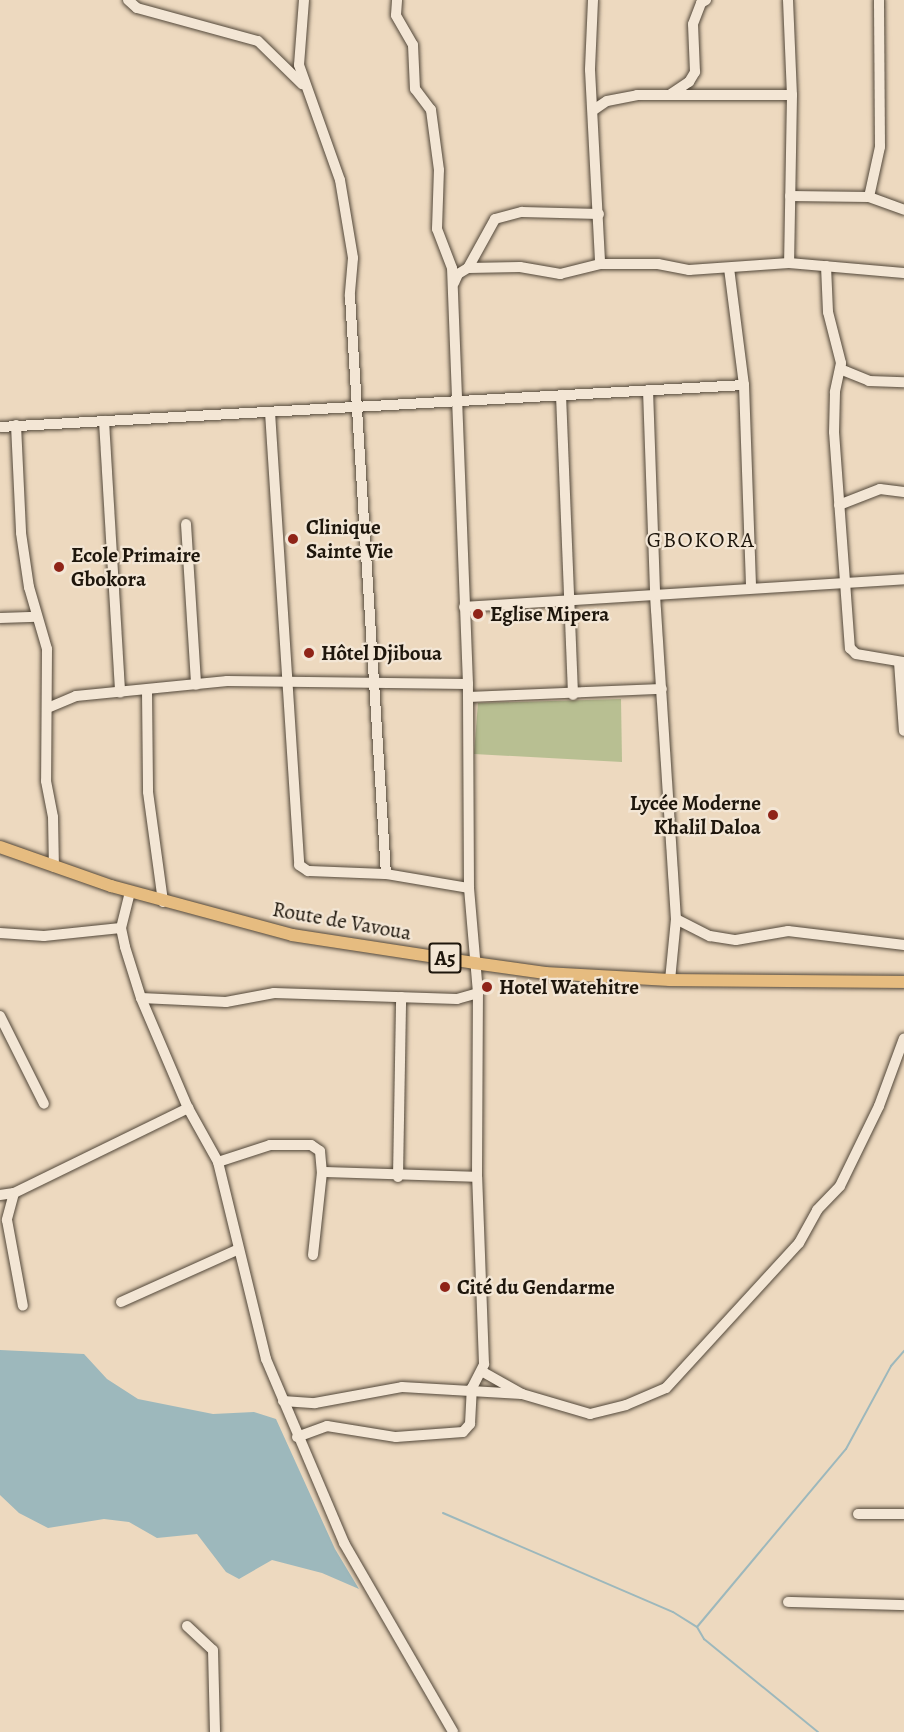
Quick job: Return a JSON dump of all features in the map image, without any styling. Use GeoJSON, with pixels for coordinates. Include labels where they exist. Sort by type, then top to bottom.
{"type":"FeatureCollection","features":[{"type":"Feature","properties":{"kind":"main road","name":"Route de Vavoua"},"geometry":{"type":"LineString","coordinates":[[0,846],[130,892],[292,935],[474,963],[545,973],[670,980],[904,982]]}},
{"type":"Feature","properties":{"kind":"street"},"geometry":{"type":"LineString","coordinates":[[128,0],[137,8],[258,41],[302,84]]}},
{"type":"Feature","properties":{"kind":"street"},"geometry":{"type":"LineString","coordinates":[[304,0],[299,65],[302,84],[340,180],[353,258],[350,296],[387,874]]}},
{"type":"Feature","properties":{"kind":"street"},"geometry":{"type":"LineString","coordinates":[[397,0],[396,15],[413,45],[415,89],[431,110],[439,170],[437,229],[450,257],[453,290],[455,402],[468,684],[469,888],[478,993],[477,1177],[483,1372]]}},
{"type":"Feature","properties":{"kind":"street"},"geometry":{"type":"LineString","coordinates":[[593,0],[590,70],[595,109],[600,264]]}},
{"type":"Feature","properties":{"kind":"street"},"geometry":{"type":"LineString","coordinates":[[671,94],[689,82],[695,72],[693,24],[701,3],[706,0]]}},
{"type":"Feature","properties":{"kind":"street"},"geometry":{"type":"LineString","coordinates":[[789,0],[792,95],[789,263]]}},
{"type":"Feature","properties":{"kind":"street"},"geometry":{"type":"LineString","coordinates":[[869,197],[880,147],[879,0]]}},
{"type":"Feature","properties":{"kind":"street"},"geometry":{"type":"LineString","coordinates":[[595,109],[617,99],[671,94],[792,95]]}},
{"type":"Feature","properties":{"kind":"street"},"geometry":{"type":"LineString","coordinates":[[790,196],[869,197],[904,210]]}},
{"type":"Feature","properties":{"kind":"street"},"geometry":{"type":"LineString","coordinates":[[468,268],[495,219],[522,213],[599,214]]}},
{"type":"Feature","properties":{"kind":"street"},"geometry":{"type":"LineString","coordinates":[[453,290],[458,274],[468,268],[520,267],[560,274],[600,264],[658,264],[688,270],[789,263],[904,273]]}},
{"type":"Feature","properties":{"kind":"street"},"geometry":{"type":"LineString","coordinates":[[826,266],[828,312],[840,369],[834,432],[842,582],[850,648],[856,654],[902,662],[904,731]]}},
{"type":"Feature","properties":{"kind":"street"},"geometry":{"type":"LineString","coordinates":[[729,268],[744,385],[751,587]]}},
{"type":"Feature","properties":{"kind":"street"},"geometry":{"type":"LineString","coordinates":[[840,369],[869,381],[904,381]]}},
{"type":"Feature","properties":{"kind":"street"},"geometry":{"type":"LineString","coordinates":[[0,427],[744,385]]}},
{"type":"Feature","properties":{"kind":"street"},"geometry":{"type":"LineString","coordinates":[[648,390],[655,595],[676,919],[670,980]]}},
{"type":"Feature","properties":{"kind":"street"},"geometry":{"type":"LineString","coordinates":[[561,395],[572,599],[573,695]]}},
{"type":"Feature","properties":{"kind":"street"},"geometry":{"type":"LineString","coordinates":[[270,411],[299,865],[308,871],[387,874],[469,888]]}},
{"type":"Feature","properties":{"kind":"street"},"geometry":{"type":"LineString","coordinates":[[104,421],[120,693]]}},
{"type":"Feature","properties":{"kind":"street"},"geometry":{"type":"LineString","coordinates":[[16,425],[21,533],[37,617],[47,649],[50,707],[46,781],[52,817],[54,867]]}},
{"type":"Feature","properties":{"kind":"street"},"geometry":{"type":"LineString","coordinates":[[839,505],[880,489],[904,492]]}},
{"type":"Feature","properties":{"kind":"street"},"geometry":{"type":"LineString","coordinates":[[186,525],[196,685]]}},
{"type":"Feature","properties":{"kind":"street"},"geometry":{"type":"LineString","coordinates":[[464,607],[904,579]]}},
{"type":"Feature","properties":{"kind":"street"},"geometry":{"type":"LineString","coordinates":[[0,618],[37,617]]}},
{"type":"Feature","properties":{"kind":"street"},"geometry":{"type":"LineString","coordinates":[[50,707],[66,697],[196,685],[289,681],[468,684]]}},
{"type":"Feature","properties":{"kind":"street"},"geometry":{"type":"LineString","coordinates":[[468,697],[573,695],[662,689]]}},
{"type":"Feature","properties":{"kind":"street"},"geometry":{"type":"LineString","coordinates":[[147,691],[148,792],[163,902]]}},
{"type":"Feature","properties":{"kind":"street"},"geometry":{"type":"LineString","coordinates":[[130,892],[121,928],[141,998],[188,1108],[218,1162],[266,1359],[297,1437],[344,1543],[453,1732]]}},
{"type":"Feature","properties":{"kind":"street"},"geometry":{"type":"LineString","coordinates":[[676,919],[710,936],[736,940],[788,931],[904,945]]}},
{"type":"Feature","properties":{"kind":"street"},"geometry":{"type":"LineString","coordinates":[[0,933],[44,936],[121,928]]}},
{"type":"Feature","properties":{"kind":"street"},"geometry":{"type":"LineString","coordinates":[[141,998],[226,1002],[274,993],[457,999],[478,993]]}},
{"type":"Feature","properties":{"kind":"street"},"geometry":{"type":"LineString","coordinates":[[398,1177],[401,998]]}},
{"type":"Feature","properties":{"kind":"street"},"geometry":{"type":"LineString","coordinates":[[0,1016],[44,1104]]}},
{"type":"Feature","properties":{"kind":"street"},"geometry":{"type":"LineString","coordinates":[[283,1401],[315,1403],[402,1386],[460,1387],[472,1394],[483,1391],[522,1394],[590,1414],[626,1405],[666,1388],[799,1243],[817,1210],[840,1186],[879,1106],[904,1038]]}},
{"type":"Feature","properties":{"kind":"street"},"geometry":{"type":"LineString","coordinates":[[0,1195],[14,1193],[188,1108]]}},
{"type":"Feature","properties":{"kind":"street"},"geometry":{"type":"LineString","coordinates":[[218,1162],[270,1145],[310,1145],[320,1151],[322,1172],[313,1255]]}},
{"type":"Feature","properties":{"kind":"street"},"geometry":{"type":"LineString","coordinates":[[322,1172],[398,1177],[477,1177]]}},
{"type":"Feature","properties":{"kind":"street"},"geometry":{"type":"LineString","coordinates":[[14,1193],[6,1220],[23,1306]]}},
{"type":"Feature","properties":{"kind":"street"},"geometry":{"type":"LineString","coordinates":[[121,1302],[239,1249]]}},
{"type":"Feature","properties":{"kind":"street"},"geometry":{"type":"LineString","coordinates":[[483,1372],[522,1394]]}},
{"type":"Feature","properties":{"kind":"street"},"geometry":{"type":"LineString","coordinates":[[297,1437],[327,1426],[396,1437],[463,1432],[470,1425],[472,1394],[476,1378],[483,1372]]}},
{"type":"Feature","properties":{"kind":"street"},"geometry":{"type":"LineString","coordinates":[[858,1514],[904,1514]]}},
{"type":"Feature","properties":{"kind":"street"},"geometry":{"type":"LineString","coordinates":[[788,1602],[904,1605]]}},
{"type":"Feature","properties":{"kind":"street"},"geometry":{"type":"LineString","coordinates":[[187,1626],[213,1650],[215,1732]]}},
{"type":"Feature","properties":{"kind":"green space"},"geometry":{"type":"Polygon","coordinates":[[[621,699],[622,762],[474,754],[478,703],[621,699]]]}},
{"type":"Feature","properties":{"kind":"water"},"geometry":{"type":"Polygon","coordinates":[[[0,1350],[84,1354],[107,1379],[138,1399],[213,1414],[254,1412],[276,1419],[335,1549],[359,1589],[322,1573],[272,1560],[239,1579],[226,1572],[197,1534],[157,1538],[129,1522],[104,1519],[48,1528],[19,1513],[0,1495],[0,1350]]]}},
{"type":"Feature","properties":{"kind":"waterway"},"geometry":{"type":"LineString","coordinates":[[697,1627],[846,1449],[891,1366],[904,1351]]}},
{"type":"Feature","properties":{"kind":"waterway"},"geometry":{"type":"LineString","coordinates":[[443,1513],[673,1612],[697,1627],[704,1639],[818,1732]]}},
{"type":"Feature","properties":{"kind":"place","name":"Clinique Sainte Vie"},"geometry":{"type":"Point","coordinates":[293,539]}},
{"type":"Feature","properties":{"kind":"place","name":"Ecole Primaire Gbokora"},"geometry":{"type":"Point","coordinates":[59,567]}},
{"type":"Feature","properties":{"kind":"place","name":"Eglise Mipera"},"geometry":{"type":"Point","coordinates":[478,614]}},
{"type":"Feature","properties":{"kind":"place","name":"Hôtel Djiboua"},"geometry":{"type":"Point","coordinates":[309,653]}},
{"type":"Feature","properties":{"kind":"place","name":"Lycée Moderne Khalil Daloa"},"geometry":{"type":"Point","coordinates":[773,815]}},
{"type":"Feature","properties":{"kind":"place","name":"Hotel Watehitre"},"geometry":{"type":"Point","coordinates":[487,987]}},
{"type":"Feature","properties":{"kind":"place","name":"Cité du Gendarme"},"geometry":{"type":"Point","coordinates":[445,1287]}},
{"type":"Feature","properties":{"kind":"district","name":"GBOKORA"},"geometry":{"type":"Point","coordinates":[701,541]}}]}
